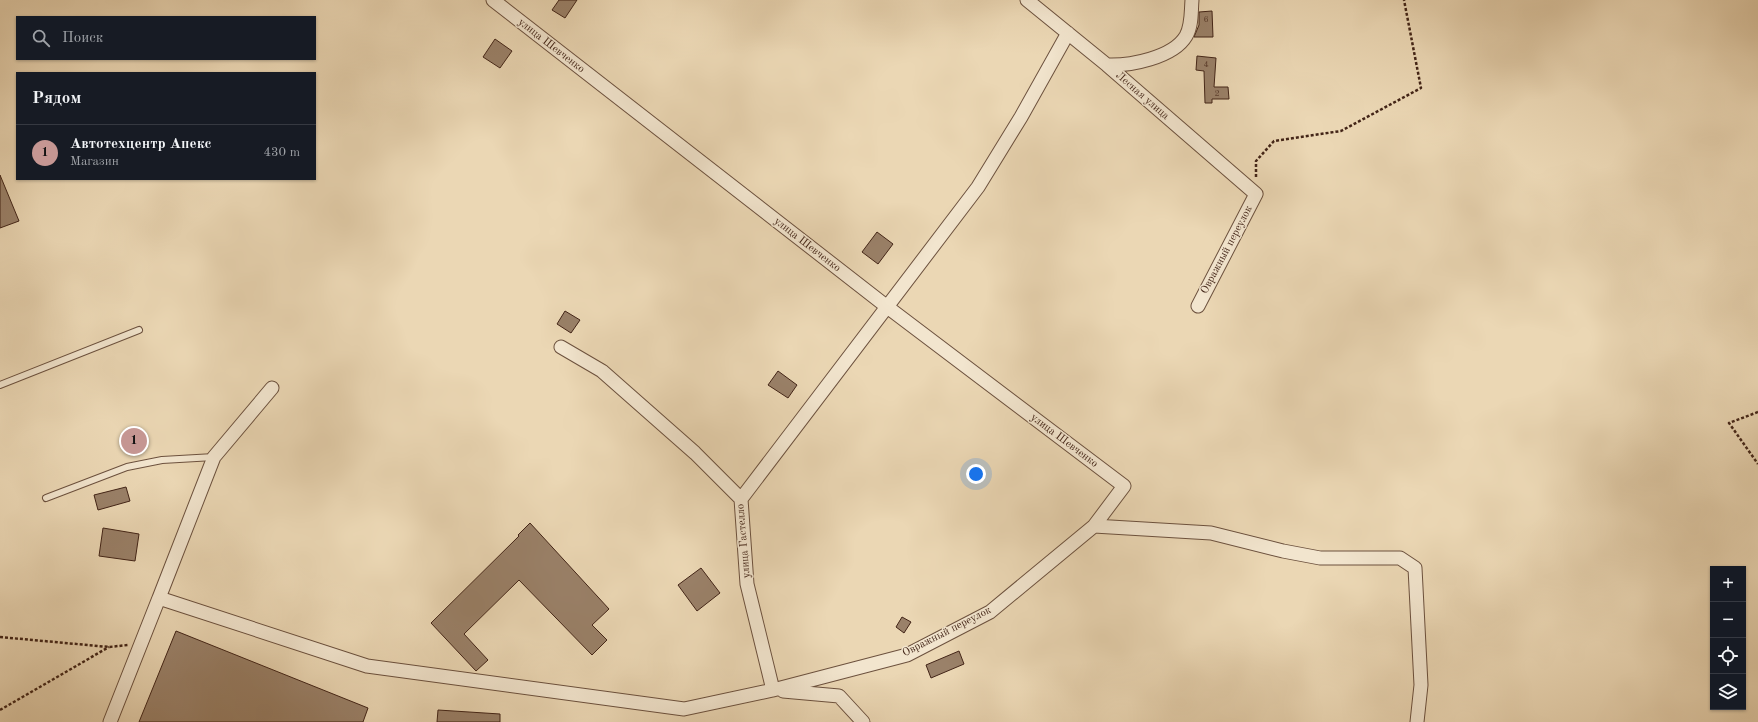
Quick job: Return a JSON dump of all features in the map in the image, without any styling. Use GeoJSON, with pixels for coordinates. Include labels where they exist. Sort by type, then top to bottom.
{"type":"FeatureCollection","features":[{"type":"Feature","properties":{"kind":"street","name":"улица Шевченко"},"geometry":{"type":"LineString","coordinates":[[492,0],[886,306],[1124,486]]}},
{"type":"Feature","properties":{"kind":"street","name":"Лесная улица"},"geometry":{"type":"LineString","coordinates":[[1027,0],[1107,65],[1256,194]]}},
{"type":"Feature","properties":{"kind":"street"},"geometry":{"type":"LineString","coordinates":[[1107,65],[1118,66],[1136,63],[1156,57],[1178,45],[1186,36],[1191,16],[1192,0]]}},
{"type":"Feature","properties":{"kind":"street"},"geometry":{"type":"LineString","coordinates":[[741,499],[886,306],[978,187],[1021,117],[1068,34]]}},
{"type":"Feature","properties":{"kind":"street","name":"Овражный переулок"},"geometry":{"type":"LineString","coordinates":[[1198,306],[1256,194]]}},
{"type":"Feature","properties":{"kind":"street","name":"улица Гастелло"},"geometry":{"type":"LineString","coordinates":[[561,347],[602,370],[695,454],[741,499],[747,584],[773,690]]}},
{"type":"Feature","properties":{"kind":"street"},"geometry":{"type":"LineString","coordinates":[[110,722],[214,457],[272,388]]}},
{"type":"Feature","properties":{"kind":"street","name":"Овражный переулок"},"geometry":{"type":"LineString","coordinates":[[773,690],[907,655],[990,612],[1094,526],[1124,486]]}},
{"type":"Feature","properties":{"kind":"street"},"geometry":{"type":"LineString","coordinates":[[1094,526],[1211,533],[1282,551],[1320,558],[1400,558],[1415,568],[1421,685],[1417,722]]}},
{"type":"Feature","properties":{"kind":"street"},"geometry":{"type":"LineString","coordinates":[[159,598],[367,666],[684,709],[773,690],[839,696],[863,722]]}},
{"type":"Feature","properties":{"kind":"lane"},"geometry":{"type":"LineString","coordinates":[[0,385],[139,330]]}},
{"type":"Feature","properties":{"kind":"lane"},"geometry":{"type":"LineString","coordinates":[[46,498],[127,467],[162,460],[214,457]]}},
{"type":"Feature","properties":{"kind":"path"},"geometry":{"type":"LineString","coordinates":[[1256,194],[1256,161],[1274,141],[1341,131],[1421,88],[1404,0]]}},
{"type":"Feature","properties":{"kind":"path"},"geometry":{"type":"LineString","coordinates":[[1758,412],[1729,423],[1758,464]]}},
{"type":"Feature","properties":{"kind":"path"},"geometry":{"type":"LineString","coordinates":[[0,637],[109,647],[141,644]]}},
{"type":"Feature","properties":{"kind":"path"},"geometry":{"type":"LineString","coordinates":[[0,710],[109,647]]}},
{"type":"Feature","properties":{"kind":"building"},"geometry":{"type":"Polygon","coordinates":[[[559,0],[577,0],[565,18],[552,10],[559,0]]]}},
{"type":"Feature","properties":{"kind":"building"},"geometry":{"type":"Polygon","coordinates":[[[1212,11],[1213,37],[1194,37],[1199,25],[1199,12],[1212,11]]]}},
{"type":"Feature","properties":{"kind":"building"},"geometry":{"type":"Polygon","coordinates":[[[495,39],[512,51],[500,68],[483,57],[495,39]]]}},
{"type":"Feature","properties":{"kind":"building"},"geometry":{"type":"Polygon","coordinates":[[[1197,56],[1216,58],[1214,87],[1228,87],[1229,99],[1212,99],[1212,103],[1205,103],[1204,71],[1196,70],[1197,56]]]}},
{"type":"Feature","properties":{"kind":"building"},"geometry":{"type":"Polygon","coordinates":[[[0,175],[19,221],[0,228],[0,175]]]}},
{"type":"Feature","properties":{"kind":"building"},"geometry":{"type":"Polygon","coordinates":[[[877,232],[893,244],[878,264],[862,252],[877,232]]]}},
{"type":"Feature","properties":{"kind":"building"},"geometry":{"type":"Polygon","coordinates":[[[565,311],[580,320],[571,333],[557,324],[565,311]]]}},
{"type":"Feature","properties":{"kind":"building"},"geometry":{"type":"Polygon","coordinates":[[[778,371],[797,385],[788,398],[768,385],[778,371]]]}},
{"type":"Feature","properties":{"kind":"building"},"geometry":{"type":"Polygon","coordinates":[[[126,487],[130,501],[98,510],[94,495],[126,487]]]}},
{"type":"Feature","properties":{"kind":"building"},"geometry":{"type":"Polygon","coordinates":[[[530,523],[609,609],[592,625],[607,640],[592,655],[519,580],[464,634],[488,660],[476,671],[431,623],[519,536],[518,535],[530,523]]]}},
{"type":"Feature","properties":{"kind":"building"},"geometry":{"type":"Polygon","coordinates":[[[103,528],[139,534],[135,561],[99,556],[103,528]]]}},
{"type":"Feature","properties":{"kind":"building"},"geometry":{"type":"Polygon","coordinates":[[[701,568],[720,593],[697,611],[678,585],[701,568]]]}},
{"type":"Feature","properties":{"kind":"building"},"geometry":{"type":"Polygon","coordinates":[[[902,617],[911,622],[904,633],[896,627],[902,617]]]}},
{"type":"Feature","properties":{"kind":"building"},"geometry":{"type":"Polygon","coordinates":[[[176,631],[368,708],[363,722],[139,722],[176,631]]]}},
{"type":"Feature","properties":{"kind":"building"},"geometry":{"type":"Polygon","coordinates":[[[959,651],[964,664],[931,678],[926,665],[959,651]]]}},
{"type":"Feature","properties":{"kind":"building"},"geometry":{"type":"Polygon","coordinates":[[[438,710],[500,714],[500,722],[437,722],[438,710]]]}},
{"type":"Feature","properties":{"kind":"place","name":"Автотехцентр Апекс"},"geometry":{"type":"Point","coordinates":[134,441]}}]}
